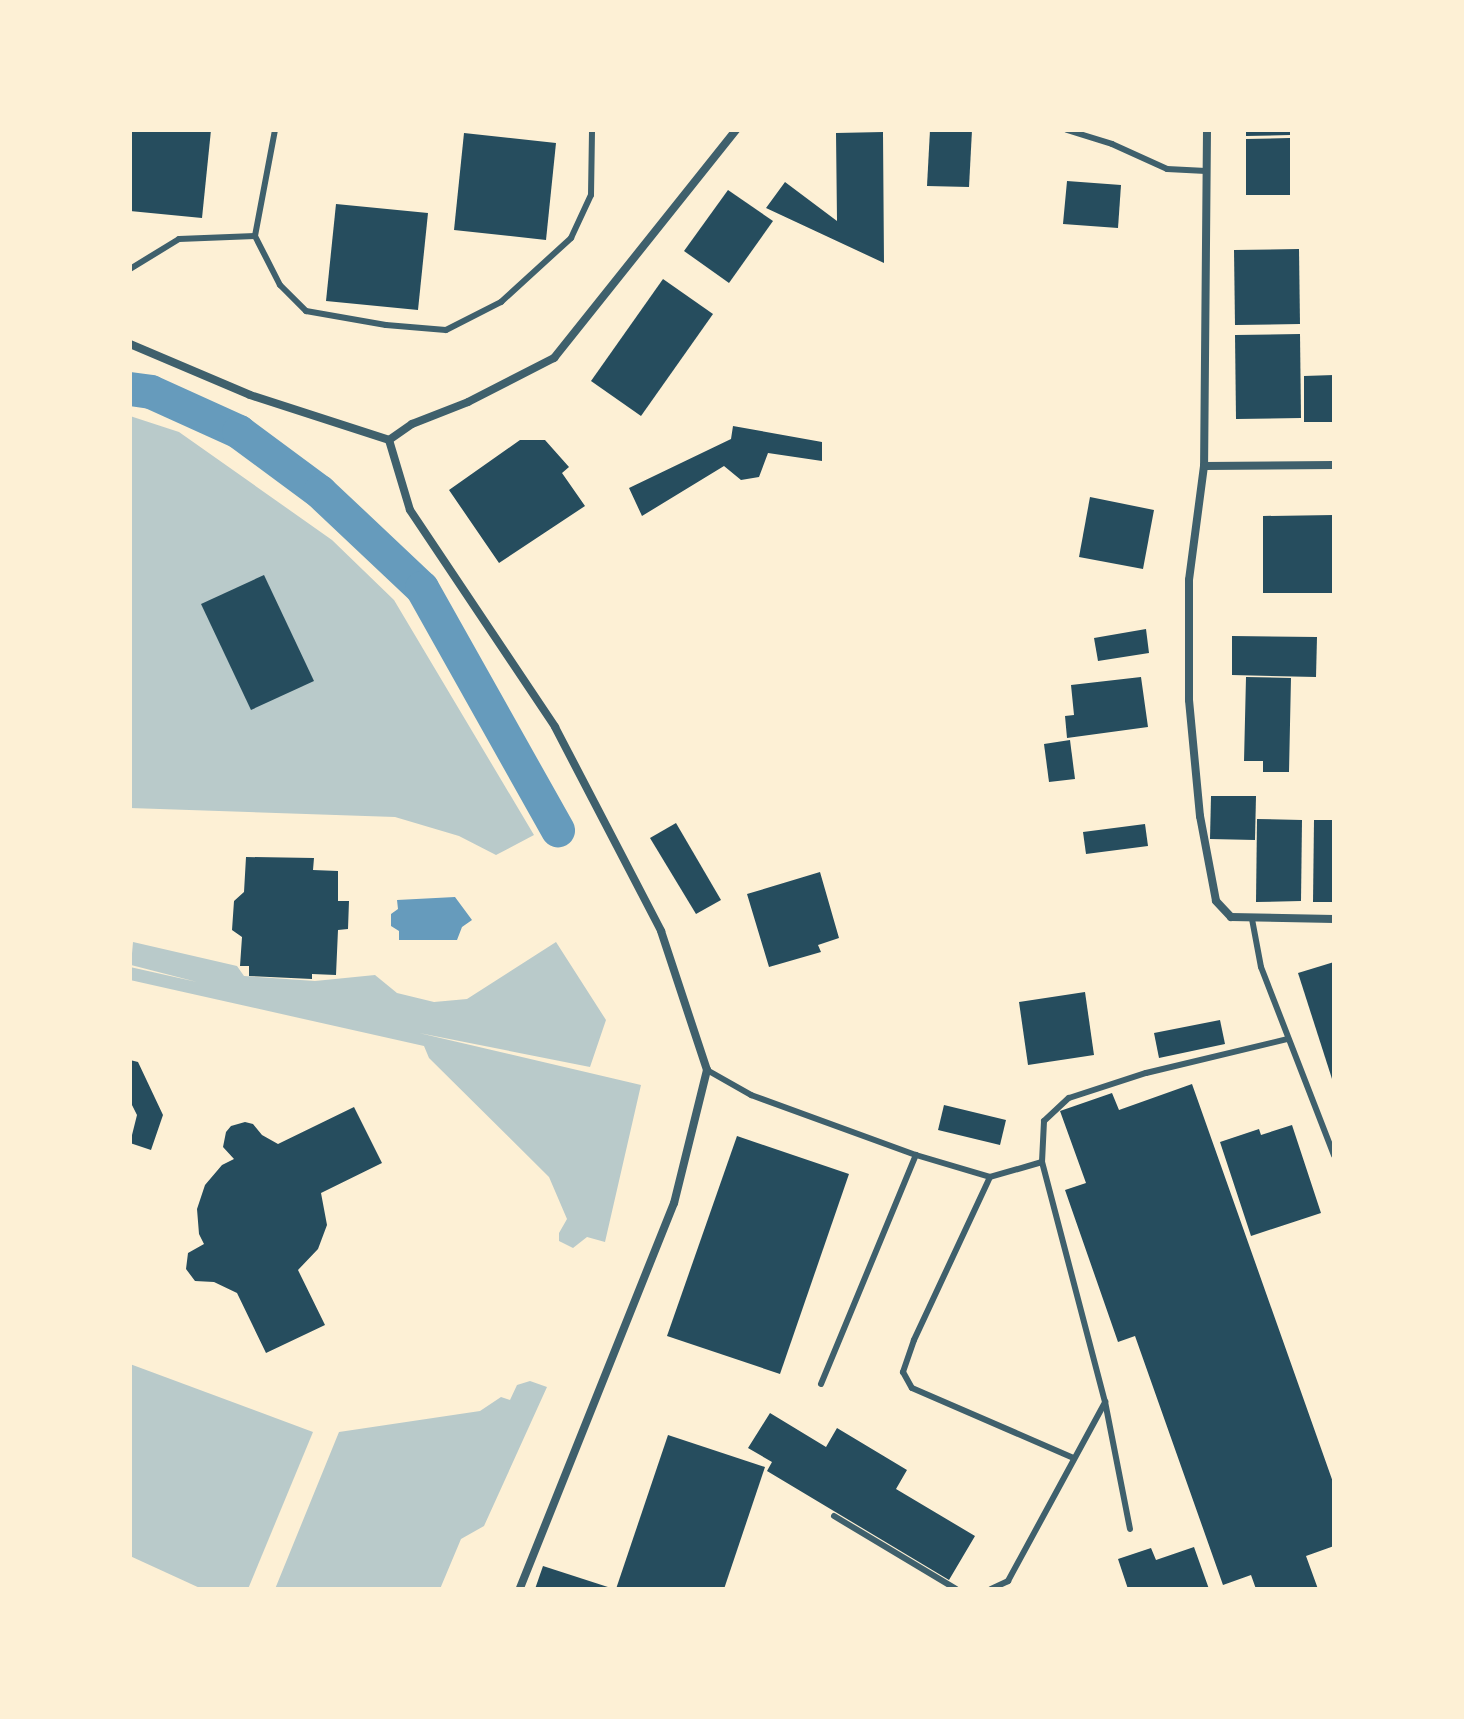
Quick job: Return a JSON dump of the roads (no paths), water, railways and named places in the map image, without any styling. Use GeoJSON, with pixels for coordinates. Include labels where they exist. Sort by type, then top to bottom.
{"type":"FeatureCollection","features":[{"type":"Feature","properties":{"kind":"street"},"geometry":{"type":"LineString","coordinates":[[389,440],[412,424],[468,402],[554,358],[736,130]]}},
{"type":"Feature","properties":{"kind":"street"},"geometry":{"type":"LineString","coordinates":[[1207,130],[1204,466],[1189,580],[1189,700],[1200,816],[1216,901],[1231,917],[1334,919]]}},
{"type":"Feature","properties":{"kind":"street"},"geometry":{"type":"LineString","coordinates":[[130,344],[250,395],[389,440]]}},
{"type":"Feature","properties":{"kind":"street"},"geometry":{"type":"LineString","coordinates":[[389,440],[410,510],[555,727],[661,931],[707,1070],[674,1203],[520,1589]]}},
{"type":"Feature","properties":{"kind":"street"},"geometry":{"type":"LineString","coordinates":[[1204,466],[1334,465]]}},
{"type":"Feature","properties":{"kind":"lane"},"geometry":{"type":"LineString","coordinates":[[275,130],[255,236],[280,285],[306,311],[386,325],[446,330],[501,302],[571,238],[591,195],[592,130]]}},
{"type":"Feature","properties":{"kind":"lane"},"geometry":{"type":"LineString","coordinates":[[1067,130],[1112,144],[1167,169],[1206,171]]}},
{"type":"Feature","properties":{"kind":"lane"},"geometry":{"type":"LineString","coordinates":[[130,269],[179,239],[255,236]]}},
{"type":"Feature","properties":{"kind":"lane"},"geometry":{"type":"LineString","coordinates":[[1252,919],[1261,967],[1334,1155]]}},
{"type":"Feature","properties":{"kind":"lane"},"geometry":{"type":"LineString","coordinates":[[1130,1529],[1105,1402],[1042,1162],[1044,1121],[1069,1098],[1146,1073],[1288,1039]]}},
{"type":"Feature","properties":{"kind":"lane"},"geometry":{"type":"LineString","coordinates":[[707,1070],[751,1095],[916,1155],[990,1177],[1042,1162]]}},
{"type":"Feature","properties":{"kind":"lane"},"geometry":{"type":"LineString","coordinates":[[821,1384],[916,1155]]}},
{"type":"Feature","properties":{"kind":"lane"},"geometry":{"type":"LineString","coordinates":[[990,1177],[914,1340],[903,1372],[912,1388],[1074,1458]]}},
{"type":"Feature","properties":{"kind":"lane"},"geometry":{"type":"LineString","coordinates":[[991,1589],[1008,1581],[1105,1402]]}},
{"type":"Feature","properties":{"kind":"lane"},"geometry":{"type":"LineString","coordinates":[[834,1516],[956,1589]]}},
{"type":"Feature","properties":{"kind":"water"},"geometry":{"type":"Polygon","coordinates":[[[455,897],[472,920],[462,927],[457,940],[399,940],[399,931],[391,926],[391,914],[398,909],[397,900],[455,897]]]}},
{"type":"Feature","properties":{"kind":"waterway"},"geometry":{"type":"LineString","coordinates":[[130,389],[151,392],[239,432],[320,492],[422,588],[558,830]]}}]}
